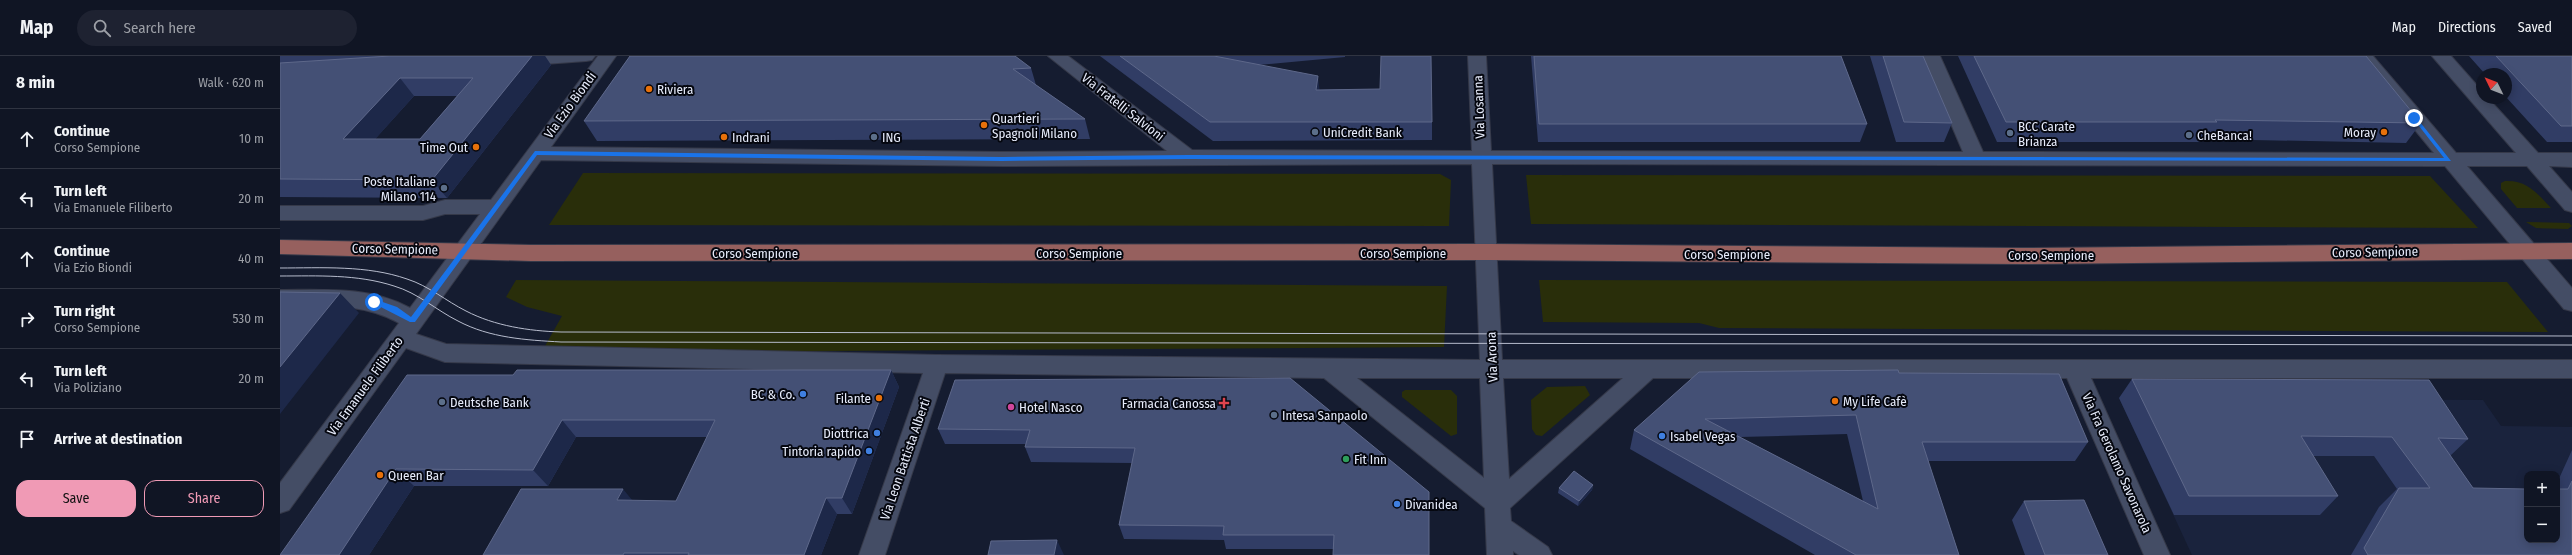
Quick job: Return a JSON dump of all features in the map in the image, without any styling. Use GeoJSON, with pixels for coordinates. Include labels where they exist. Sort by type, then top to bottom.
{"type":"FeatureCollection","features":[{"type":"Feature","properties":{"kind":"main road","name":"Corso Sempione"},"geometry":{"type":"LineString","coordinates":[[280,247],[532,253],[1488,252],[2021,256],[2572,251]]}},
{"type":"Feature","properties":{"kind":"street"},"geometry":{"type":"LineString","coordinates":[[499,62],[586,56]]}},
{"type":"Feature","properties":{"kind":"street","name":"Via Ezio Biondi"},"geometry":{"type":"LineString","coordinates":[[462,251],[606,56]]}},
{"type":"Feature","properties":{"kind":"street","name":"Via Fratelli Salvioni"},"geometry":{"type":"LineString","coordinates":[[1057,56],[1188,157]]}},
{"type":"Feature","properties":{"kind":"street","name":"Via Losanna"},"geometry":{"type":"LineString","coordinates":[[1477,56],[1482,159]]}},
{"type":"Feature","properties":{"kind":"street"},"geometry":{"type":"LineString","coordinates":[[1931,56],[1976,159]]}},
{"type":"Feature","properties":{"kind":"street"},"geometry":{"type":"LineString","coordinates":[[2363,56],[2449,160],[2572,303]]}},
{"type":"Feature","properties":{"kind":"street"},"geometry":{"type":"LineString","coordinates":[[2441,56],[2572,205]]}},
{"type":"Feature","properties":{"kind":"street"},"geometry":{"type":"LineString","coordinates":[[535,153],[1002,159],[1188,157],[1482,159],[2572,160]]}},
{"type":"Feature","properties":{"kind":"street","name":"Via Arona"},"geometry":{"type":"LineString","coordinates":[[1482,159],[1488,252],[1500,555]]}},
{"type":"Feature","properties":{"kind":"street"},"geometry":{"type":"LineString","coordinates":[[280,213],[423,213],[445,207],[495,207]]}},
{"type":"Feature","properties":{"kind":"street","name":"Via Emanuele Filiberto"},"geometry":{"type":"LineString","coordinates":[[280,502],[462,251]]}},
{"type":"Feature","properties":{"kind":"street"},"geometry":{"type":"LineString","coordinates":[[280,298],[374,302],[395,309],[406,329],[445,353],[937,364],[1329,369],[1646,371],[2572,369]]}},
{"type":"Feature","properties":{"kind":"street","name":"Via Leon Battista Alberti"},"geometry":{"type":"LineString","coordinates":[[872,555],[937,364]]}},
{"type":"Feature","properties":{"kind":"street"},"geometry":{"type":"LineString","coordinates":[[1329,369],[1498,515],[1539,555]]}},
{"type":"Feature","properties":{"kind":"street"},"geometry":{"type":"LineString","coordinates":[[1498,515],[1646,371]]}},
{"type":"Feature","properties":{"kind":"street","name":"Via Fra Gerolamo Savonarola"},"geometry":{"type":"LineString","coordinates":[[2076,371],[2157,555]]}},
{"type":"Feature","properties":{"kind":"shaded area"},"geometry":{"type":"Polygon","coordinates":[[[2119,398],[2483,400],[2501,426],[2572,427],[2572,555],[2192,555],[2119,398]]]}},
{"type":"Feature","properties":{"kind":"green space"},"geometry":{"type":"Polygon","coordinates":[[[583,173],[1440,174],[1451,180],[1449,226],[549,225],[583,173]]]}},
{"type":"Feature","properties":{"kind":"green space"},"geometry":{"type":"Polygon","coordinates":[[[1526,175],[2430,176],[2478,228],[1531,224],[1526,175]]]}},
{"type":"Feature","properties":{"kind":"green space"},"geometry":{"type":"Polygon","coordinates":[[[2505,181],[2513,181],[2526,185],[2551,208],[2517,208],[2501,189],[2501,183],[2505,181]]]}},
{"type":"Feature","properties":{"kind":"green space"},"geometry":{"type":"Polygon","coordinates":[[[2526,222],[2569,223],[2572,226],[2568,229],[2536,228],[2526,222]]]}},
{"type":"Feature","properties":{"kind":"green space"},"geometry":{"type":"Polygon","coordinates":[[[516,280],[1447,286],[1444,347],[541,353],[562,316],[527,307],[506,297],[516,280]]]}},
{"type":"Feature","properties":{"kind":"green space"},"geometry":{"type":"Polygon","coordinates":[[[1539,280],[2507,282],[2548,332],[1719,328],[1699,323],[1543,322],[1539,280]]]}},
{"type":"Feature","properties":{"kind":"green space"},"geometry":{"type":"Polygon","coordinates":[[[1585,386],[1590,395],[1542,436],[1536,435],[1532,429],[1531,400],[1547,387],[1585,386]]]}},
{"type":"Feature","properties":{"kind":"green space"},"geometry":{"type":"Polygon","coordinates":[[[1405,390],[1451,390],[1457,396],[1457,434],[1451,436],[1402,397],[1402,392],[1405,390]]]}},
{"type":"Feature","properties":{"kind":"building"},"geometry":{"type":"Polygon","coordinates":[[[390,56],[532,56],[432,180],[280,179],[280,63],[390,56]],[[400,78],[343,139],[420,139],[473,78],[400,78]]]}},
{"type":"Feature","properties":{"kind":"building"},"geometry":{"type":"Polygon","coordinates":[[[630,56],[1015,56],[1031,68],[1013,69],[1085,119],[584,121],[630,56]]]}},
{"type":"Feature","properties":{"kind":"building"},"geometry":{"type":"Polygon","coordinates":[[[1120,56],[1214,56],[1318,76],[1316,90],[1380,89],[1381,56],[1431,56],[1432,122],[1210,122],[1120,56]]]}},
{"type":"Feature","properties":{"kind":"building"},"geometry":{"type":"Polygon","coordinates":[[[1534,56],[1841,56],[1867,124],[1539,124],[1534,56]]]}},
{"type":"Feature","properties":{"kind":"building"},"geometry":{"type":"Polygon","coordinates":[[[1883,56],[1923,56],[1952,123],[1904,122],[1883,56]]]}},
{"type":"Feature","properties":{"kind":"building"},"geometry":{"type":"Polygon","coordinates":[[[1974,56],[2366,56],[2421,123],[2215,120],[2217,122],[2006,122],[1974,56]]]}},
{"type":"Feature","properties":{"kind":"building"},"geometry":{"type":"Polygon","coordinates":[[[2496,56],[2572,56],[2572,126],[2561,126],[2512,73],[2512,68],[2507,68],[2496,56]]]}},
{"type":"Feature","properties":{"kind":"building"},"geometry":{"type":"Polygon","coordinates":[[[280,292],[340,293],[280,367],[280,292]]]}},
{"type":"Feature","properties":{"kind":"building"},"geometry":{"type":"Polygon","coordinates":[[[517,370],[891,370],[842,498],[826,498],[804,555],[688,555],[689,553],[624,553],[623,555],[483,555],[521,489],[623,489],[617,500],[676,501],[715,420],[562,420],[533,470],[396,469],[339,555],[280,555],[407,375],[513,375],[517,370]]]}},
{"type":"Feature","properties":{"kind":"building"},"geometry":{"type":"Polygon","coordinates":[[[1898,370],[1899,373],[2059,374],[2088,442],[1922,442],[1959,555],[1856,555],[1634,430],[1699,372],[1898,370]],[[1856,415],[1705,419],[1878,509],[1856,415]]]}},
{"type":"Feature","properties":{"kind":"building"},"geometry":{"type":"Polygon","coordinates":[[[1290,378],[1429,492],[1429,555],[1333,555],[1334,535],[1223,535],[1224,526],[1119,525],[1135,448],[1025,447],[1030,430],[938,429],[955,380],[1290,378]]]}},
{"type":"Feature","properties":{"kind":"building"},"geometry":{"type":"Polygon","coordinates":[[[2132,379],[2429,380],[2468,439],[2438,438],[2473,488],[2524,489],[2524,543],[2560,543],[2560,489],[2568,489],[2572,481],[2572,555],[2368,555],[2364,548],[2399,488],[2430,488],[2392,437],[2301,436],[2338,496],[2189,496],[2132,379]]]}},
{"type":"Feature","properties":{"kind":"building"},"geometry":{"type":"Polygon","coordinates":[[[1574,471],[1593,485],[1579,501],[1559,488],[1574,471]]]}},
{"type":"Feature","properties":{"kind":"building"},"geometry":{"type":"Polygon","coordinates":[[[2084,500],[2108,555],[2045,555],[2024,501],[2084,500]]]}},
{"type":"Feature","properties":{"kind":"building"},"geometry":{"type":"Polygon","coordinates":[[[1057,540],[1054,555],[988,555],[991,541],[1057,540]]]}},
{"type":"Feature","properties":{"kind":"tram line"},"geometry":{"type":"LineString","coordinates":[[280,268],[344,268],[376,271],[415,282],[466,311],[500,324],[525,329],[561,332],[2572,336]]}},
{"type":"Feature","properties":{"kind":"tram line"},"geometry":{"type":"LineString","coordinates":[[280,276],[337,276],[380,282],[403,289],[470,327],[495,335],[521,339],[561,342],[2572,345]]}},
{"type":"Feature","properties":{"kind":"place","name":"Riviera"},"geometry":{"type":"Point","coordinates":[649,89]}},
{"type":"Feature","properties":{"kind":"place","name":"Quartieri Spagnoli Milano"},"geometry":{"type":"Point","coordinates":[984,125]}},
{"type":"Feature","properties":{"kind":"place","name":"UniCredit Bank"},"geometry":{"type":"Point","coordinates":[1315,132]}},
{"type":"Feature","properties":{"kind":"place","name":"Moray"},"geometry":{"type":"Point","coordinates":[2384,132]}},
{"type":"Feature","properties":{"kind":"place","name":"BCC Carate Brianza"},"geometry":{"type":"Point","coordinates":[2010,133]}},
{"type":"Feature","properties":{"kind":"place","name":"CheBanca!"},"geometry":{"type":"Point","coordinates":[2189,135]}},
{"type":"Feature","properties":{"kind":"place","name":"Indrani"},"geometry":{"type":"Point","coordinates":[724,137]}},
{"type":"Feature","properties":{"kind":"place","name":"ING"},"geometry":{"type":"Point","coordinates":[874,137]}},
{"type":"Feature","properties":{"kind":"place","name":"Time Out"},"geometry":{"type":"Point","coordinates":[476,147]}},
{"type":"Feature","properties":{"kind":"place","name":"Poste Italiane Milano 114"},"geometry":{"type":"Point","coordinates":[444,188]}},
{"type":"Feature","properties":{"kind":"place","name":"BC & Co."},"geometry":{"type":"Point","coordinates":[803,394]}},
{"type":"Feature","properties":{"kind":"place","name":"Filante"},"geometry":{"type":"Point","coordinates":[879,398]}},
{"type":"Feature","properties":{"kind":"place","name":"My Life Cafè"},"geometry":{"type":"Point","coordinates":[1835,401]}},
{"type":"Feature","properties":{"kind":"place","name":"Deutsche Bank"},"geometry":{"type":"Point","coordinates":[442,402]}},
{"type":"Feature","properties":{"kind":"place","name":"Farmacia Canossa"},"geometry":{"type":"Point","coordinates":[1224,403]}},
{"type":"Feature","properties":{"kind":"place","name":"Hotel Nasco"},"geometry":{"type":"Point","coordinates":[1011,407]}},
{"type":"Feature","properties":{"kind":"place","name":"Intesa Sanpaolo"},"geometry":{"type":"Point","coordinates":[1274,415]}},
{"type":"Feature","properties":{"kind":"place","name":"Diottrica"},"geometry":{"type":"Point","coordinates":[877,433]}},
{"type":"Feature","properties":{"kind":"place","name":"Isabel Vegas"},"geometry":{"type":"Point","coordinates":[1662,436]}},
{"type":"Feature","properties":{"kind":"place","name":"Tintoria rapido"},"geometry":{"type":"Point","coordinates":[869,451]}},
{"type":"Feature","properties":{"kind":"place","name":"Fit Inn"},"geometry":{"type":"Point","coordinates":[1346,459]}},
{"type":"Feature","properties":{"kind":"place","name":"Queen Bar"},"geometry":{"type":"Point","coordinates":[380,475]}},
{"type":"Feature","properties":{"kind":"place","name":"Divanidea"},"geometry":{"type":"Point","coordinates":[1397,504]}},
{"type":"Feature","properties":{"kind":"route"},"geometry":{"type":"LineString","coordinates":[[374,302],[384,304],[395,309],[412,320],[535,153],[1002,159],[1188,157],[1444,159],[2449,160],[2414,118]]}}]}
